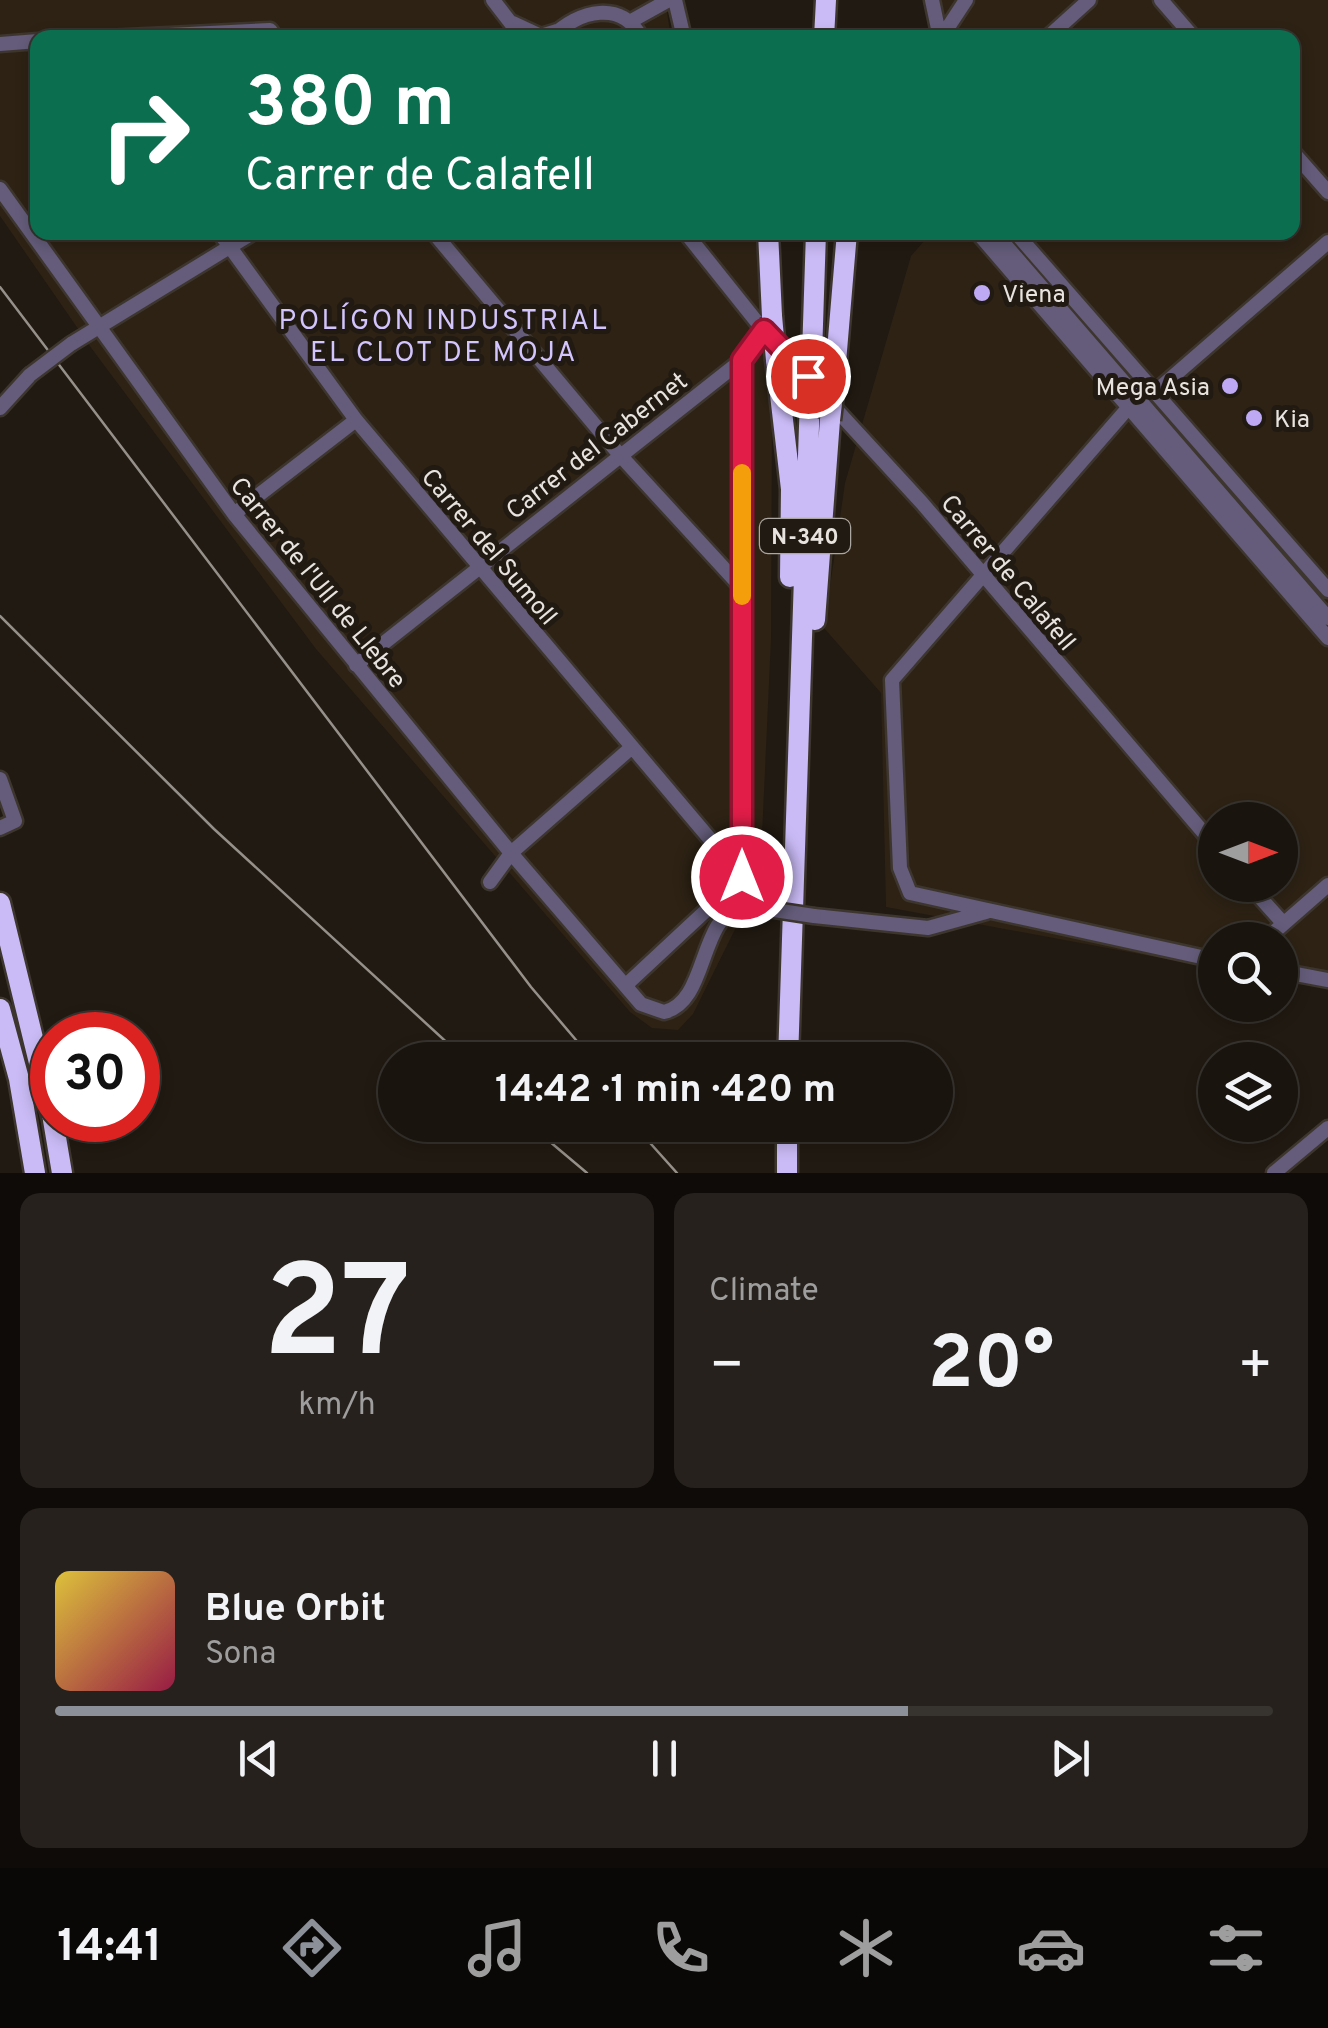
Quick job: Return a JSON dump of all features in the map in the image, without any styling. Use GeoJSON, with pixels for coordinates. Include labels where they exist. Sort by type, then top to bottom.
{"type":"FeatureCollection","features":[{"type":"Feature","properties":{"kind":"highway"},"geometry":{"type":"LineString","coordinates":[[824,30],[826,0]]}},
{"type":"Feature","properties":{"kind":"highway"},"geometry":{"type":"LineString","coordinates":[[768,240],[768,323],[792,490],[790,628],[802,675]]}},
{"type":"Feature","properties":{"kind":"highway","name":"N-340"},"geometry":{"type":"LineString","coordinates":[[789,1042],[816,240]]}},
{"type":"Feature","properties":{"kind":"highway"},"geometry":{"type":"LineString","coordinates":[[802,675],[816,615],[847,240]]}},
{"type":"Feature","properties":{"kind":"highway"},"geometry":{"type":"LineString","coordinates":[[0,903],[30,1025]]}},
{"type":"Feature","properties":{"kind":"highway"},"geometry":{"type":"LineString","coordinates":[[0,1008],[19,1079],[35,1173]]}},
{"type":"Feature","properties":{"kind":"highway"},"geometry":{"type":"LineString","coordinates":[[57,1142],[62,1173]]}},
{"type":"Feature","properties":{"kind":"highway"},"geometry":{"type":"LineString","coordinates":[[787,1173],[788,1142]]}},
{"type":"Feature","properties":{"kind":"street"},"geometry":{"type":"LineString","coordinates":[[493,0],[516,30]]}},
{"type":"Feature","properties":{"kind":"street"},"geometry":{"type":"LineString","coordinates":[[560,30],[586,4],[626,11],[672,0],[681,30]]}},
{"type":"Feature","properties":{"kind":"street"},"geometry":{"type":"LineString","coordinates":[[932,0],[939,30]]}},
{"type":"Feature","properties":{"kind":"street"},"geometry":{"type":"LineString","coordinates":[[946,30],[966,0]]}},
{"type":"Feature","properties":{"kind":"street"},"geometry":{"type":"LineString","coordinates":[[1055,30],[1090,0]]}},
{"type":"Feature","properties":{"kind":"street"},"geometry":{"type":"LineString","coordinates":[[1162,0],[1187,30]]}},
{"type":"Feature","properties":{"kind":"street"},"geometry":{"type":"LineString","coordinates":[[0,44],[30,42]]}},
{"type":"Feature","properties":{"kind":"street"},"geometry":{"type":"LineString","coordinates":[[1300,160],[1328,192]]}},
{"type":"Feature","properties":{"kind":"street","name":"Carrer de l'Ull de Llebre"},"geometry":{"type":"LineString","coordinates":[[0,189],[30,231]]}},
{"type":"Feature","properties":{"kind":"street","name":"Carrer de l'Ull de Llebre"},"geometry":{"type":"LineString","coordinates":[[37,240],[234,514],[511,854],[626,985],[653,1010],[674,1010],[682,1004],[722,919],[742,905],[928,928],[988,911]]}},
{"type":"Feature","properties":{"kind":"street","name":"Carrer del Sumoll"},"geometry":{"type":"LineString","coordinates":[[223,240],[356,420],[742,877]]}},
{"type":"Feature","properties":{"kind":"street"},"geometry":{"type":"LineString","coordinates":[[0,408],[30,374],[98,325],[241,240]]}},
{"type":"Feature","properties":{"kind":"street"},"geometry":{"type":"LineString","coordinates":[[440,240],[618,454],[742,588]]}},
{"type":"Feature","properties":{"kind":"street","name":"Carrer de Calafell"},"geometry":{"type":"LineString","coordinates":[[693,240],[1198,826]]}},
{"type":"Feature","properties":{"kind":"street"},"geometry":{"type":"LineString","coordinates":[[984,240],[1328,638]]}},
{"type":"Feature","properties":{"kind":"street"},"geometry":{"type":"LineString","coordinates":[[1001,240],[1328,618]]}},
{"type":"Feature","properties":{"kind":"street"},"geometry":{"type":"LineString","coordinates":[[1022,240],[1328,590]]}},
{"type":"Feature","properties":{"kind":"street"},"geometry":{"type":"LineString","coordinates":[[1154,393],[1328,242]]}},
{"type":"Feature","properties":{"kind":"street","name":"Carrer del Cabernet"},"geometry":{"type":"LineString","coordinates":[[356,665],[476,566],[742,360],[768,323]]}},
{"type":"Feature","properties":{"kind":"street"},"geometry":{"type":"LineString","coordinates":[[626,985],[742,877],[742,360]]}},
{"type":"Feature","properties":{"kind":"street"},"geometry":{"type":"LineString","coordinates":[[1128,408],[890,685],[900,868],[910,894],[1198,956]]}},
{"type":"Feature","properties":{"kind":"street"},"geometry":{"type":"LineString","coordinates":[[234,514],[356,420]]}},
{"type":"Feature","properties":{"kind":"street"},"geometry":{"type":"LineString","coordinates":[[490,882],[511,854],[632,747]]}},
{"type":"Feature","properties":{"kind":"street"},"geometry":{"type":"LineString","coordinates":[[0,779],[16,821],[0,828]]}},
{"type":"Feature","properties":{"kind":"street"},"geometry":{"type":"LineString","coordinates":[[1284,922],[1328,885]]}},
{"type":"Feature","properties":{"kind":"street"},"geometry":{"type":"LineString","coordinates":[[1265,902],[1282,922]]}},
{"type":"Feature","properties":{"kind":"street"},"geometry":{"type":"LineString","coordinates":[[1298,974],[1328,980]]}},
{"type":"Feature","properties":{"kind":"street"},"geometry":{"type":"LineString","coordinates":[[1274,1173],[1325,1137]]}},
{"type":"Feature","properties":{"kind":"shaded area"},"geometry":{"type":"Polygon","coordinates":[[[0,0],[665,0],[670,30],[30,30],[30,240],[758,240],[772,422],[771,639],[760,879],[693,1014],[678,1030],[652,1028],[630,1012],[316,649],[92,349],[0,216],[0,0]]]}},
{"type":"Feature","properties":{"kind":"shaded area"},"geometry":{"type":"Polygon","coordinates":[[[941,0],[1328,0],[1328,988],[1298,983],[1298,922],[1198,922],[1198,965],[886,907],[881,693],[824,628],[845,483],[911,256],[925,240],[1300,240],[1300,30],[948,30],[941,0]]]}},
{"type":"Feature","properties":{"kind":"railway"},"geometry":{"type":"LineString","coordinates":[[0,287],[531,987],[578,1042]]}},
{"type":"Feature","properties":{"kind":"railway"},"geometry":{"type":"LineString","coordinates":[[0,616],[214,829],[446,1042]]}},
{"type":"Feature","properties":{"kind":"railway"},"geometry":{"type":"LineString","coordinates":[[550,1142],[587,1173]]}},
{"type":"Feature","properties":{"kind":"railway"},"geometry":{"type":"LineString","coordinates":[[649,1142],[677,1173]]}},
{"type":"Feature","properties":{"kind":"slow traffic"},"geometry":{"type":"LineString","coordinates":[[742,473],[742,596]]}},
{"type":"Feature","properties":{"kind":"place","name":"Viena"},"geometry":{"type":"Point","coordinates":[982,293]}},
{"type":"Feature","properties":{"kind":"place","name":"Mega Asia"},"geometry":{"type":"Point","coordinates":[1230,386]}},
{"type":"Feature","properties":{"kind":"place","name":"Kia"},"geometry":{"type":"Point","coordinates":[1254,418]}},
{"type":"Feature","properties":{"kind":"district","name":"POLÍGON INDUSTRIAL EL CLOT DE MOJA"},"geometry":{"type":"Point","coordinates":[444,335]}},
{"type":"Feature","properties":{"kind":"route"},"geometry":{"type":"LineString","coordinates":[[742,877],[742,360],[764,330],[808,376]]}}]}
